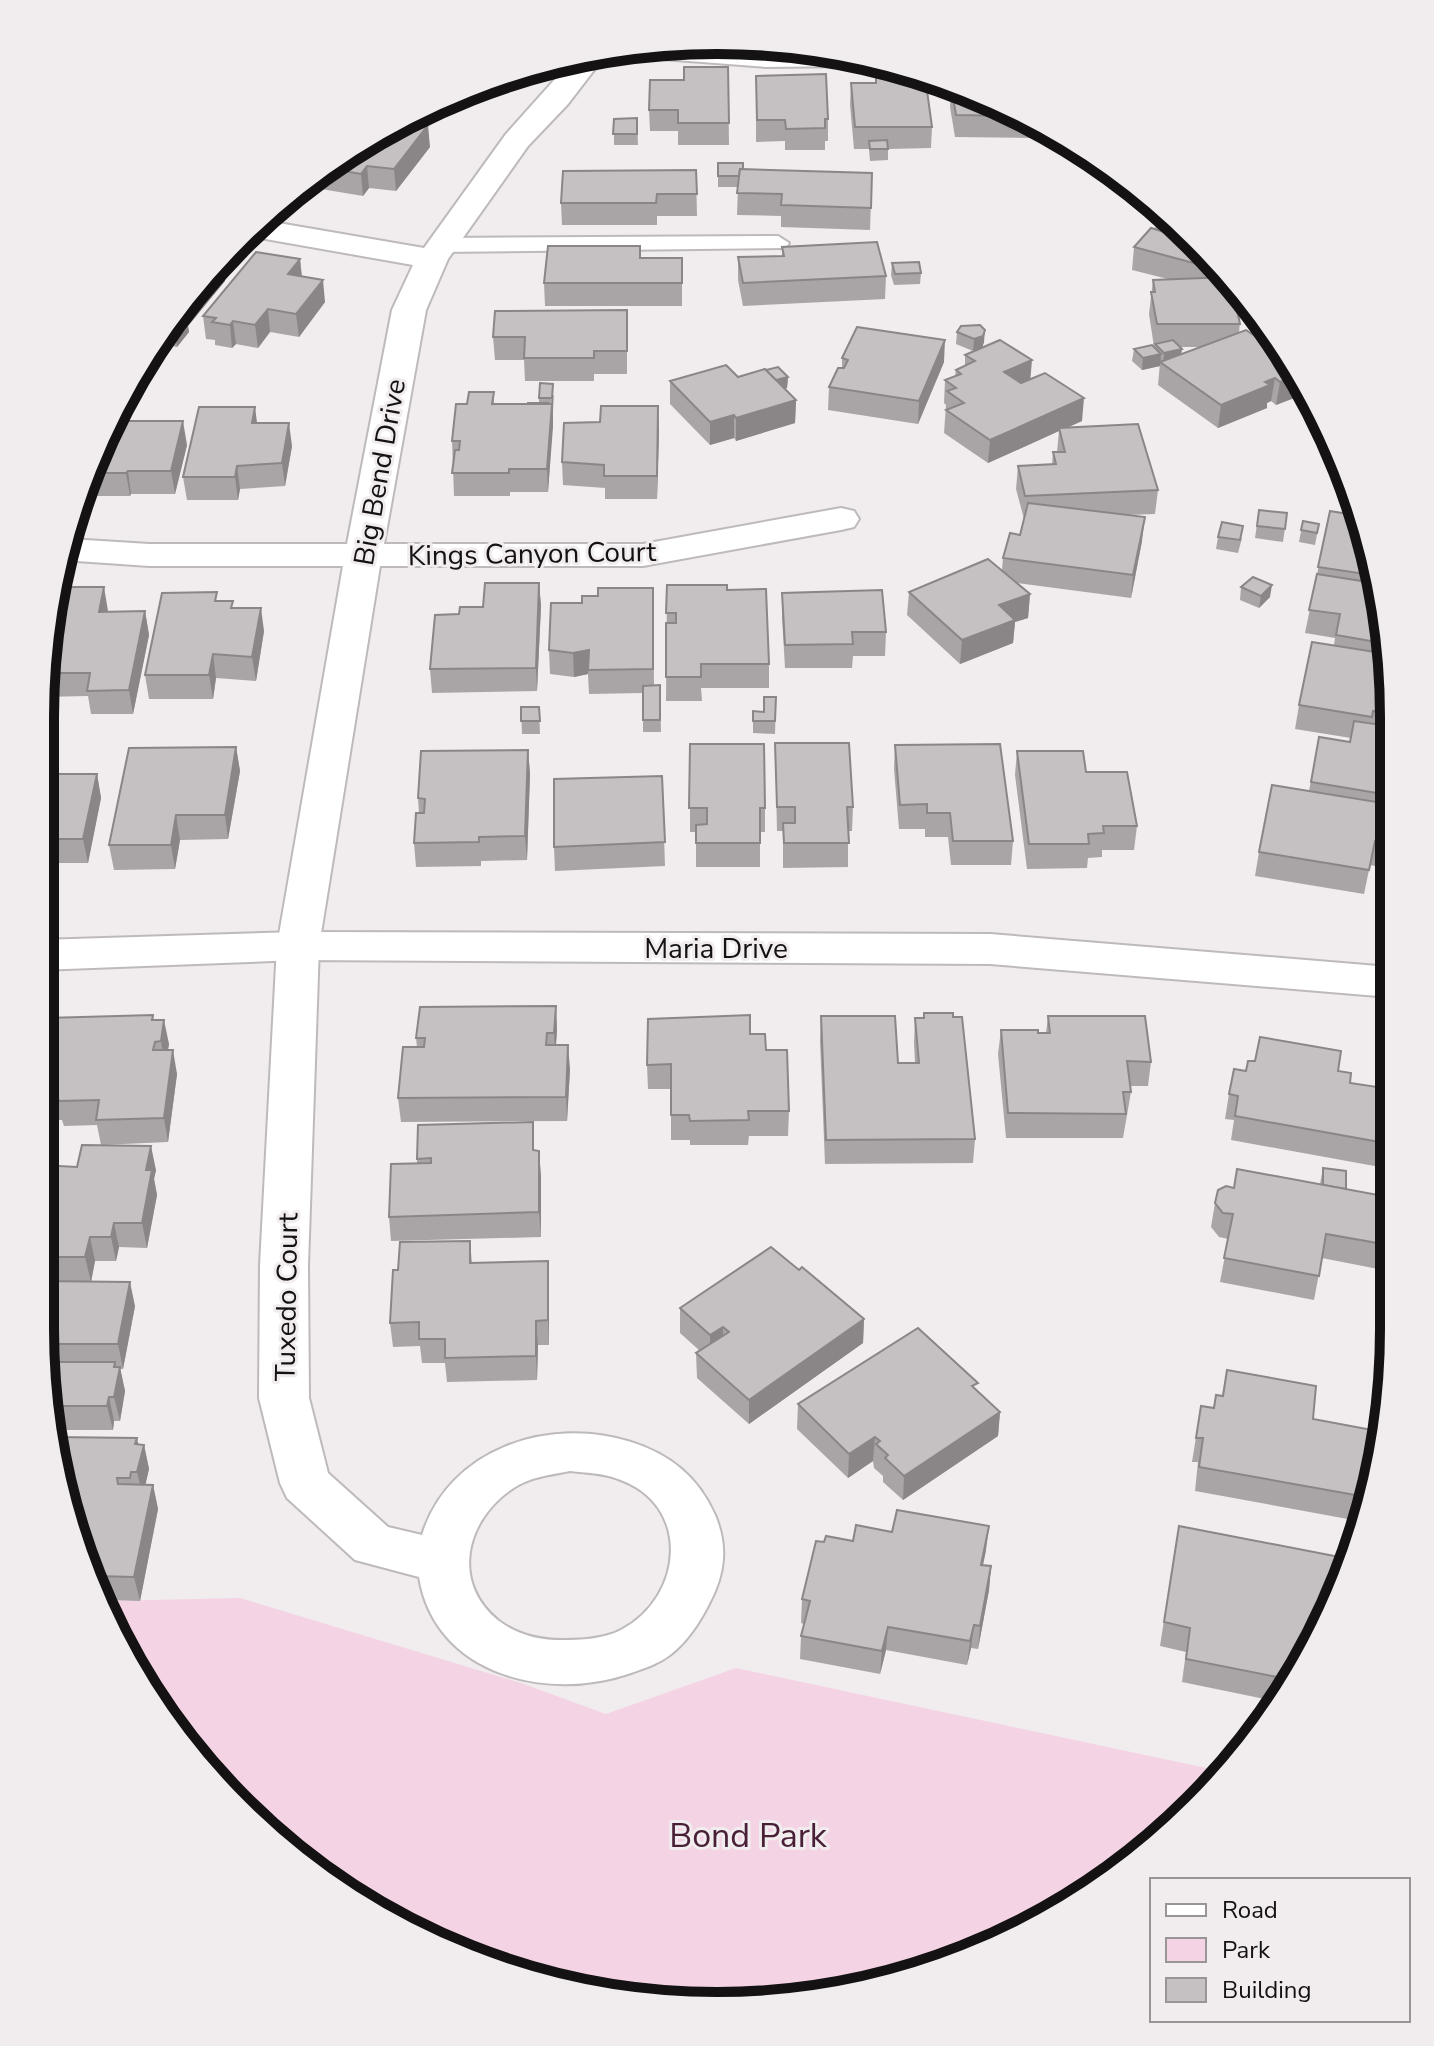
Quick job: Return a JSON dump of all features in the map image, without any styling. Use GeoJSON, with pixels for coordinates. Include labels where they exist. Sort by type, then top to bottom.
{"type":"FeatureCollection","features":[{"type":"Feature","properties":{"kind":"street"},"geometry":{"type":"LineString","coordinates":[[715,54],[785,58]]}},
{"type":"Feature","properties":{"kind":"street","name":"Big Bend Drive"},"geometry":{"type":"LineString","coordinates":[[298,946],[386,423],[409,310],[437,252],[517,140],[579,69]]}},
{"type":"Feature","properties":{"kind":"street"},"geometry":{"type":"LineString","coordinates":[[268,230],[437,252]]}},
{"type":"Feature","properties":{"kind":"street","name":"Kings Canyon Court"},"geometry":{"type":"LineString","coordinates":[[76,551],[149,555],[643,555],[841,519]]}},
{"type":"Feature","properties":{"kind":"street","name":"Maria Drive"},"geometry":{"type":"LineString","coordinates":[[54,955],[298,946],[990,949],[1380,981]]}},
{"type":"Feature","properties":{"kind":"street","name":"Tuxedo Court"},"geometry":{"type":"LineString","coordinates":[[298,946],[284,1265],[284,1398],[305,1483],[373,1545],[442,1561]]}},
{"type":"Feature","properties":{"kind":"street"},"geometry":{"type":"LineString","coordinates":[[570,1451],[610,1455],[645,1469],[674,1491],[693,1519],[700,1551],[693,1588],[671,1621],[638,1647],[594,1661],[549,1663],[506,1652],[471,1629],[448,1598],[442,1561],[448,1528],[466,1498],[495,1474],[519,1464],[570,1451]]}},
{"type":"Feature","properties":{"kind":"lane"},"geometry":{"type":"LineString","coordinates":[[437,252],[778,243]]}},
{"type":"Feature","properties":{"kind":"green space","name":"Bond Park"},"geometry":{"type":"Polygon","coordinates":[[[240,1598],[521,1683],[606,1714],[736,1668],[1212,1769],[1186,1798],[1121,1855],[1048,1903],[971,1942],[889,1969],[804,1986],[717,1992],[630,1986],[545,1969],[463,1942],[385,1903],[313,1855],[248,1798],[191,1733],[143,1660],[112,1601],[240,1598]]]}},
{"type":"Feature","properties":{"kind":"building"},"geometry":{"type":"Polygon","coordinates":[[[684,67],[728,67],[729,123],[678,123],[678,110],[649,110],[650,80],[684,80],[684,67]]]}},
{"type":"Feature","properties":{"kind":"building"},"geometry":{"type":"Polygon","coordinates":[[[826,74],[828,119],[825,119],[825,128],[786,129],[785,120],[757,120],[756,76],[826,74]]]}},
{"type":"Feature","properties":{"kind":"building"},"geometry":{"type":"Polygon","coordinates":[[[876,75],[927,88],[932,127],[855,127],[851,83],[876,83],[876,75]]]}},
{"type":"Feature","properties":{"kind":"building"},"geometry":{"type":"Polygon","coordinates":[[[953,97],[996,116],[956,115],[953,97]]]}},
{"type":"Feature","properties":{"kind":"building"},"geometry":{"type":"Polygon","coordinates":[[[637,118],[637,134],[613,134],[614,119],[637,118]]]}},
{"type":"Feature","properties":{"kind":"building"},"geometry":{"type":"Polygon","coordinates":[[[421,124],[428,125],[394,169],[367,166],[361,174],[342,171],[421,124]]]}},
{"type":"Feature","properties":{"kind":"building"},"geometry":{"type":"Polygon","coordinates":[[[887,140],[888,149],[870,149],[869,141],[887,140]]]}},
{"type":"Feature","properties":{"kind":"building"},"geometry":{"type":"Polygon","coordinates":[[[718,163],[743,163],[743,169],[740,169],[739,176],[718,176],[718,163]]]}},
{"type":"Feature","properties":{"kind":"building"},"geometry":{"type":"Polygon","coordinates":[[[740,169],[872,173],[871,208],[781,205],[782,194],[737,193],[740,169]]]}},
{"type":"Feature","properties":{"kind":"building"},"geometry":{"type":"Polygon","coordinates":[[[696,170],[697,194],[657,194],[656,203],[561,203],[563,171],[696,170]]]}},
{"type":"Feature","properties":{"kind":"building"},"geometry":{"type":"Polygon","coordinates":[[[1151,228],[1168,233],[1202,265],[1134,247],[1151,228]]]}},
{"type":"Feature","properties":{"kind":"building"},"geometry":{"type":"Polygon","coordinates":[[[877,242],[886,276],[743,283],[738,257],[784,256],[782,247],[877,242]]]}},
{"type":"Feature","properties":{"kind":"building"},"geometry":{"type":"Polygon","coordinates":[[[548,246],[640,246],[640,258],[682,258],[682,283],[544,283],[548,246]]]}},
{"type":"Feature","properties":{"kind":"building"},"geometry":{"type":"Polygon","coordinates":[[[256,252],[300,259],[288,274],[323,280],[296,314],[268,309],[255,325],[233,321],[230,325],[212,322],[216,318],[203,316],[256,252]]]}},
{"type":"Feature","properties":{"kind":"building"},"geometry":{"type":"Polygon","coordinates":[[[919,262],[921,273],[895,274],[892,263],[919,262]]]}},
{"type":"Feature","properties":{"kind":"building"},"geometry":{"type":"Polygon","coordinates":[[[1213,278],[1241,310],[1237,311],[1240,324],[1157,324],[1151,292],[1155,292],[1153,280],[1213,278]]]}},
{"type":"Feature","properties":{"kind":"building"},"geometry":{"type":"Polygon","coordinates":[[[627,310],[627,351],[594,351],[594,358],[524,358],[525,337],[493,337],[495,311],[627,310]]]}},
{"type":"Feature","properties":{"kind":"building"},"geometry":{"type":"Polygon","coordinates":[[[980,325],[985,330],[983,336],[974,339],[957,332],[961,326],[980,325]]]}},
{"type":"Feature","properties":{"kind":"building"},"geometry":{"type":"Polygon","coordinates":[[[857,327],[945,340],[919,401],[829,387],[838,368],[844,368],[848,360],[842,358],[857,327]]]}},
{"type":"Feature","properties":{"kind":"building"},"geometry":{"type":"Polygon","coordinates":[[[1246,330],[1262,341],[1287,379],[1280,382],[1275,378],[1265,382],[1270,385],[1221,405],[1160,362],[1246,330]]]}},
{"type":"Feature","properties":{"kind":"building"},"geometry":{"type":"Polygon","coordinates":[[[1000,340],[1032,360],[1004,372],[1021,383],[1045,373],[1084,398],[990,440],[946,410],[964,403],[947,391],[956,388],[945,380],[961,374],[956,370],[975,361],[965,355],[1000,340]]]}},
{"type":"Feature","properties":{"kind":"building"},"geometry":{"type":"Polygon","coordinates":[[[1173,340],[1182,349],[1164,353],[1155,344],[1173,340]]]}},
{"type":"Feature","properties":{"kind":"building"},"geometry":{"type":"Polygon","coordinates":[[[1152,345],[1161,354],[1143,358],[1134,349],[1152,345]]]}},
{"type":"Feature","properties":{"kind":"building"},"geometry":{"type":"Polygon","coordinates":[[[726,365],[738,377],[765,369],[796,400],[736,418],[734,415],[710,422],[670,381],[726,365]]]}},
{"type":"Feature","properties":{"kind":"building"},"geometry":{"type":"Polygon","coordinates":[[[778,367],[788,377],[776,380],[766,370],[778,367]]]}},
{"type":"Feature","properties":{"kind":"building"},"geometry":{"type":"Polygon","coordinates":[[[540,383],[553,384],[552,398],[539,398],[540,383]]]}},
{"type":"Feature","properties":{"kind":"building"},"geometry":{"type":"Polygon","coordinates":[[[469,392],[494,392],[492,404],[552,404],[547,469],[452,473],[455,450],[459,450],[460,441],[452,441],[456,404],[467,404],[469,392]]]}},
{"type":"Feature","properties":{"kind":"building"},"geometry":{"type":"Polygon","coordinates":[[[601,406],[658,406],[657,476],[604,476],[604,465],[562,462],[564,423],[600,422],[601,406]]]}},
{"type":"Feature","properties":{"kind":"building"},"geometry":{"type":"Polygon","coordinates":[[[199,407],[255,407],[252,423],[289,423],[282,463],[237,466],[235,477],[183,477],[199,407]]]}},
{"type":"Feature","properties":{"kind":"building"},"geometry":{"type":"Polygon","coordinates":[[[124,421],[183,421],[171,471],[100,473],[124,421]]]}},
{"type":"Feature","properties":{"kind":"building"},"geometry":{"type":"Polygon","coordinates":[[[1138,424],[1158,490],[1025,496],[1018,466],[1056,464],[1053,452],[1065,452],[1059,428],[1138,424]]]}},
{"type":"Feature","properties":{"kind":"building"},"geometry":{"type":"Polygon","coordinates":[[[1028,503],[1145,517],[1133,575],[1003,558],[1010,533],[1020,535],[1028,503]]]}},
{"type":"Feature","properties":{"kind":"building"},"geometry":{"type":"Polygon","coordinates":[[[1259,510],[1287,513],[1285,529],[1257,526],[1259,510]]]}},
{"type":"Feature","properties":{"kind":"building"},"geometry":{"type":"Polygon","coordinates":[[[1330,511],[1348,514],[1364,574],[1318,567],[1330,511]]]}},
{"type":"Feature","properties":{"kind":"building"},"geometry":{"type":"Polygon","coordinates":[[[1303,521],[1319,524],[1317,533],[1301,530],[1303,521]]]}},
{"type":"Feature","properties":{"kind":"building"},"geometry":{"type":"Polygon","coordinates":[[[1222,522],[1243,526],[1240,540],[1218,537],[1222,522]]]}},
{"type":"Feature","properties":{"kind":"building"},"geometry":{"type":"Polygon","coordinates":[[[988,559],[1030,594],[999,605],[1015,620],[962,640],[909,592],[988,559]]]}},
{"type":"Feature","properties":{"kind":"building"},"geometry":{"type":"Polygon","coordinates":[[[1317,574],[1366,582],[1375,642],[1336,635],[1340,614],[1309,610],[1317,574]]]}},
{"type":"Feature","properties":{"kind":"building"},"geometry":{"type":"Polygon","coordinates":[[[1253,577],[1272,585],[1261,596],[1241,587],[1253,577]]]}},
{"type":"Feature","properties":{"kind":"building"},"geometry":{"type":"Polygon","coordinates":[[[485,583],[539,583],[536,668],[430,669],[435,615],[459,614],[460,607],[483,607],[485,583]]]}},
{"type":"Feature","properties":{"kind":"building"},"geometry":{"type":"Polygon","coordinates":[[[667,585],[727,585],[727,590],[766,589],[769,664],[701,664],[701,677],[666,677],[666,623],[676,623],[676,613],[666,613],[667,585]]]}},
{"type":"Feature","properties":{"kind":"building"},"geometry":{"type":"Polygon","coordinates":[[[67,587],[104,587],[99,612],[145,611],[129,690],[87,691],[90,673],[55,673],[67,587]]]}},
{"type":"Feature","properties":{"kind":"building"},"geometry":{"type":"Polygon","coordinates":[[[598,588],[653,588],[653,669],[588,670],[589,650],[573,653],[549,650],[551,603],[582,603],[582,596],[598,596],[598,588]]]}},
{"type":"Feature","properties":{"kind":"building"},"geometry":{"type":"Polygon","coordinates":[[[882,590],[886,632],[852,632],[853,644],[785,645],[782,593],[882,590]]]}},
{"type":"Feature","properties":{"kind":"building"},"geometry":{"type":"Polygon","coordinates":[[[217,592],[215,601],[233,601],[231,608],[261,608],[252,657],[213,654],[209,675],[145,675],[162,593],[217,592]]]}},
{"type":"Feature","properties":{"kind":"building"},"geometry":{"type":"Polygon","coordinates":[[[1312,642],[1377,652],[1380,712],[1373,711],[1372,717],[1299,705],[1312,642]]]}},
{"type":"Feature","properties":{"kind":"building"},"geometry":{"type":"Polygon","coordinates":[[[660,685],[660,720],[643,720],[643,686],[660,685]]]}},
{"type":"Feature","properties":{"kind":"building"},"geometry":{"type":"Polygon","coordinates":[[[764,697],[776,697],[775,721],[753,721],[753,711],[764,712],[764,697]]]}},
{"type":"Feature","properties":{"kind":"building"},"geometry":{"type":"Polygon","coordinates":[[[521,707],[539,707],[540,721],[521,721],[521,707]]]}},
{"type":"Feature","properties":{"kind":"building"},"geometry":{"type":"Polygon","coordinates":[[[1354,721],[1380,725],[1380,794],[1311,782],[1319,737],[1350,742],[1354,721]]]}},
{"type":"Feature","properties":{"kind":"building"},"geometry":{"type":"Polygon","coordinates":[[[775,743],[849,743],[853,807],[847,807],[849,843],[784,843],[783,823],[795,823],[795,807],[777,807],[775,743]]]}},
{"type":"Feature","properties":{"kind":"building"},"geometry":{"type":"Polygon","coordinates":[[[690,744],[764,744],[765,808],[760,808],[760,843],[696,843],[696,825],[707,824],[707,808],[689,808],[690,744]]]}},
{"type":"Feature","properties":{"kind":"building"},"geometry":{"type":"Polygon","coordinates":[[[1000,744],[1013,841],[953,841],[950,813],[927,813],[927,804],[900,805],[895,745],[1000,744]]]}},
{"type":"Feature","properties":{"kind":"building"},"geometry":{"type":"Polygon","coordinates":[[[236,747],[225,815],[176,815],[171,845],[109,845],[129,748],[236,747]]]}},
{"type":"Feature","properties":{"kind":"building"},"geometry":{"type":"Polygon","coordinates":[[[528,750],[525,836],[479,837],[479,842],[414,843],[416,813],[424,813],[425,799],[418,798],[421,751],[528,750]]]}},
{"type":"Feature","properties":{"kind":"building"},"geometry":{"type":"Polygon","coordinates":[[[1017,751],[1083,751],[1086,772],[1127,772],[1137,826],[1103,826],[1104,833],[1088,834],[1089,844],[1029,844],[1017,751]]]}},
{"type":"Feature","properties":{"kind":"building"},"geometry":{"type":"Polygon","coordinates":[[[54,774],[97,774],[83,839],[54,839],[54,774]]]}},
{"type":"Feature","properties":{"kind":"building"},"geometry":{"type":"Polygon","coordinates":[[[662,776],[665,842],[554,847],[554,779],[662,776]]]}},
{"type":"Feature","properties":{"kind":"building"},"geometry":{"type":"Polygon","coordinates":[[[1272,785],[1380,803],[1380,842],[1375,841],[1369,870],[1259,852],[1272,785]]]}},
{"type":"Feature","properties":{"kind":"building"},"geometry":{"type":"Polygon","coordinates":[[[556,1006],[554,1033],[547,1033],[546,1045],[568,1045],[566,1097],[398,1098],[403,1047],[424,1047],[425,1038],[416,1038],[420,1007],[556,1006]]]}},
{"type":"Feature","properties":{"kind":"building"},"geometry":{"type":"Polygon","coordinates":[[[924,1013],[953,1013],[953,1017],[962,1017],[975,1139],[826,1140],[821,1016],[895,1016],[898,1063],[919,1063],[915,1018],[924,1018],[924,1013]]]}},
{"type":"Feature","properties":{"kind":"building"},"geometry":{"type":"Polygon","coordinates":[[[153,1015],[152,1020],[164,1020],[161,1041],[155,1042],[153,1050],[173,1050],[164,1118],[96,1120],[99,1100],[59,1101],[54,1096],[54,1018],[153,1015]]]}},
{"type":"Feature","properties":{"kind":"building"},"geometry":{"type":"Polygon","coordinates":[[[750,1015],[750,1034],[765,1034],[766,1050],[787,1050],[789,1111],[748,1111],[749,1120],[690,1121],[689,1115],[671,1115],[671,1064],[647,1065],[648,1019],[750,1015]]]}},
{"type":"Feature","properties":{"kind":"building"},"geometry":{"type":"Polygon","coordinates":[[[1048,1016],[1145,1016],[1151,1062],[1127,1061],[1131,1092],[1123,1092],[1126,1114],[1008,1113],[1001,1030],[1050,1033],[1048,1016]]]}},
{"type":"Feature","properties":{"kind":"building"},"geometry":{"type":"Polygon","coordinates":[[[1260,1037],[1341,1051],[1338,1071],[1351,1073],[1350,1083],[1380,1087],[1380,1142],[1235,1116],[1238,1096],[1229,1094],[1234,1069],[1246,1071],[1248,1061],[1255,1061],[1260,1037]]]}},
{"type":"Feature","properties":{"kind":"building"},"geometry":{"type":"Polygon","coordinates":[[[533,1122],[533,1150],[539,1151],[539,1212],[389,1217],[391,1164],[431,1163],[431,1158],[417,1159],[418,1125],[533,1122]]]}},
{"type":"Feature","properties":{"kind":"building"},"geometry":{"type":"Polygon","coordinates":[[[82,1145],[151,1146],[146,1170],[152,1170],[142,1223],[114,1223],[111,1237],[90,1237],[85,1257],[54,1257],[54,1166],[77,1167],[82,1145]]]}},
{"type":"Feature","properties":{"kind":"building"},"geometry":{"type":"Polygon","coordinates":[[[1323,1168],[1346,1171],[1346,1189],[1323,1185],[1323,1168]]]}},
{"type":"Feature","properties":{"kind":"building"},"geometry":{"type":"Polygon","coordinates":[[[1237,1169],[1380,1195],[1380,1243],[1326,1234],[1319,1276],[1224,1258],[1233,1214],[1223,1213],[1215,1203],[1218,1190],[1226,1186],[1234,1188],[1237,1169]]]}},
{"type":"Feature","properties":{"kind":"building"},"geometry":{"type":"Polygon","coordinates":[[[470,1241],[470,1263],[548,1261],[548,1320],[536,1321],[536,1356],[445,1358],[445,1339],[419,1339],[419,1322],[390,1323],[393,1270],[398,1270],[400,1242],[470,1241]]]}},
{"type":"Feature","properties":{"kind":"building"},"geometry":{"type":"Polygon","coordinates":[[[771,1247],[799,1270],[802,1267],[864,1319],[749,1400],[696,1353],[729,1332],[723,1327],[710,1335],[680,1308],[771,1247]]]}},
{"type":"Feature","properties":{"kind":"building"},"geometry":{"type":"Polygon","coordinates":[[[54,1281],[130,1282],[118,1344],[55,1344],[54,1347],[54,1281]]]}},
{"type":"Feature","properties":{"kind":"building"},"geometry":{"type":"Polygon","coordinates":[[[918,1328],[978,1383],[972,1386],[1000,1412],[904,1476],[885,1458],[888,1455],[876,1444],[880,1441],[875,1437],[849,1454],[798,1404],[918,1328]]]}},
{"type":"Feature","properties":{"kind":"building"},"geometry":{"type":"Polygon","coordinates":[[[55,1362],[115,1362],[114,1367],[120,1367],[114,1397],[109,1397],[107,1406],[59,1406],[55,1362]]]}},
{"type":"Feature","properties":{"kind":"building"},"geometry":{"type":"Polygon","coordinates":[[[1227,1370],[1316,1386],[1313,1419],[1372,1430],[1358,1496],[1199,1467],[1203,1438],[1196,1438],[1201,1406],[1214,1408],[1216,1395],[1223,1396],[1227,1370]]]}},
{"type":"Feature","properties":{"kind":"building"},"geometry":{"type":"Polygon","coordinates":[[[64,1437],[137,1438],[135,1444],[144,1445],[137,1472],[131,1472],[130,1478],[117,1478],[118,1484],[153,1485],[134,1577],[101,1576],[77,1501],[64,1437]]]}},
{"type":"Feature","properties":{"kind":"building"},"geometry":{"type":"Polygon","coordinates":[[[897,1510],[989,1526],[981,1565],[991,1566],[980,1626],[974,1625],[970,1641],[888,1627],[882,1651],[801,1636],[810,1601],[802,1599],[816,1541],[824,1542],[826,1536],[853,1541],[856,1525],[892,1532],[897,1510]]]}},
{"type":"Feature","properties":{"kind":"building"},"geometry":{"type":"Polygon","coordinates":[[[1179,1526],[1340,1557],[1312,1622],[1280,1678],[1186,1659],[1190,1628],[1164,1622],[1179,1526]]]}}]}
